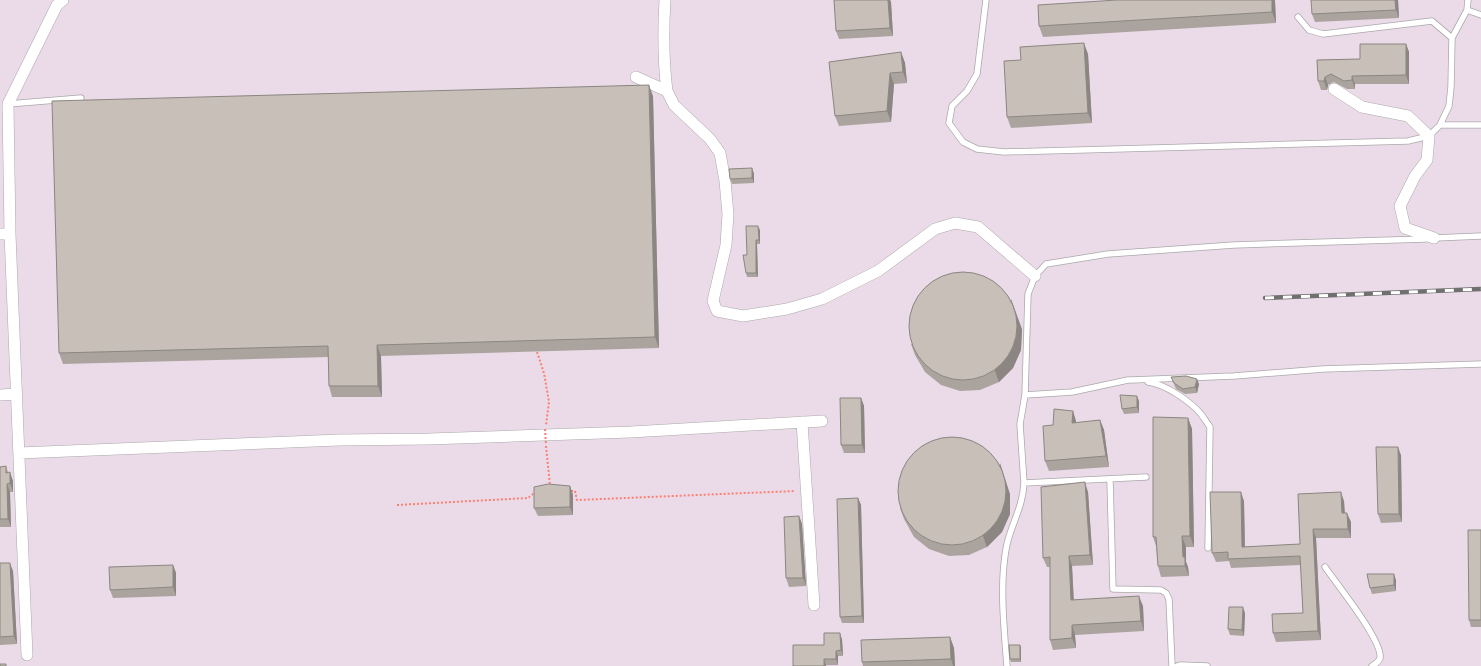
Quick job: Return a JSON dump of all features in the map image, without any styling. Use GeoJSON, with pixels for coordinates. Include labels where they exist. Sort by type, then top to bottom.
{"type":"FeatureCollection","features":[{"type":"Feature","properties":{"kind":"street"},"geometry":{"type":"LineString","coordinates":[[27,655],[17,394],[5,234],[4,105],[57,5],[63,0]]}},
{"type":"Feature","properties":{"kind":"street"},"geometry":{"type":"LineString","coordinates":[[665,0],[663,60],[667,91],[674,106],[710,139],[720,154],[725,180],[728,214],[726,245],[713,301],[717,310],[743,316],[787,309],[822,298],[878,272],[935,229],[954,223],[978,227],[1034,276]]}},
{"type":"Feature","properties":{"kind":"street"},"geometry":{"type":"LineString","coordinates":[[636,77],[667,91]]}},
{"type":"Feature","properties":{"kind":"street"},"geometry":{"type":"LineString","coordinates":[[1334,89],[1362,107],[1408,116],[1429,136],[1427,160],[1415,176],[1400,206],[1405,228],[1434,238]]}},
{"type":"Feature","properties":{"kind":"street"},"geometry":{"type":"LineString","coordinates":[[0,395],[17,394]]}},
{"type":"Feature","properties":{"kind":"street"},"geometry":{"type":"LineString","coordinates":[[19,453],[340,440],[429,439],[631,432],[822,421]]}},
{"type":"Feature","properties":{"kind":"street"},"geometry":{"type":"LineString","coordinates":[[802,422],[814,605]]}},
{"type":"Feature","properties":{"kind":"lane"},"geometry":{"type":"LineString","coordinates":[[986,0],[977,74],[966,91],[952,106],[949,123],[963,142],[977,149],[1004,152],[1408,141],[1429,136],[1440,125],[1448,106],[1451,87],[1452,38],[1467,10],[1468,0]]}},
{"type":"Feature","properties":{"kind":"lane"},"geometry":{"type":"LineString","coordinates":[[1467,10],[1481,15]]}},
{"type":"Feature","properties":{"kind":"lane"},"geometry":{"type":"LineString","coordinates":[[1298,17],[1309,30],[1323,34],[1412,22],[1432,21],[1452,38]]}},
{"type":"Feature","properties":{"kind":"lane"},"geometry":{"type":"LineString","coordinates":[[4,105],[81,98]]}},
{"type":"Feature","properties":{"kind":"lane"},"geometry":{"type":"LineString","coordinates":[[1440,125],[1481,125]]}},
{"type":"Feature","properties":{"kind":"lane"},"geometry":{"type":"LineString","coordinates":[[1007,666],[1004,626],[1004,560],[1007,543],[1024,495],[1020,424],[1025,395],[1028,294],[1034,276],[1046,264],[1108,254],[1234,245],[1481,236]]}},
{"type":"Feature","properties":{"kind":"lane"},"geometry":{"type":"LineString","coordinates":[[1025,395],[1072,392],[1105,384],[1131,380],[1234,376],[1323,369],[1481,364]]}},
{"type":"Feature","properties":{"kind":"lane"},"geometry":{"type":"LineString","coordinates":[[1131,380],[1154,383],[1179,395],[1200,413],[1210,427],[1208,548]]}},
{"type":"Feature","properties":{"kind":"lane"},"geometry":{"type":"LineString","coordinates":[[1024,483],[1110,480],[1146,477]]}},
{"type":"Feature","properties":{"kind":"lane"},"geometry":{"type":"LineString","coordinates":[[1110,480],[1113,590],[1161,590],[1166,593],[1169,599],[1171,614],[1172,666]]}},
{"type":"Feature","properties":{"kind":"lane"},"geometry":{"type":"LineString","coordinates":[[1325,567],[1370,630],[1378,646],[1380,657],[1378,663],[1372,666]]}},
{"type":"Feature","properties":{"kind":"lane"},"geometry":{"type":"LineString","coordinates":[[1177,666],[1180,664],[1189,664],[1208,666]]}},
{"type":"Feature","properties":{"kind":"path"},"geometry":{"type":"LineString","coordinates":[[537,352],[544,373],[549,402],[545,429],[551,492]]}},
{"type":"Feature","properties":{"kind":"path"},"geometry":{"type":"LineString","coordinates":[[569,491],[575,491],[577,500],[806,490]]}},
{"type":"Feature","properties":{"kind":"path"},"geometry":{"type":"LineString","coordinates":[[397,505],[528,498],[533,494],[539,493]]}},
{"type":"Feature","properties":{"kind":"shaded area"},"geometry":{"type":"Polygon","coordinates":[[[0,0],[1481,0],[1481,666],[0,666],[0,0]]]}},
{"type":"Feature","properties":{"kind":"building"},"geometry":{"type":"Polygon","coordinates":[[[834,0],[888,0],[890,28],[836,31],[834,0]]]}},
{"type":"Feature","properties":{"kind":"building"},"geometry":{"type":"Polygon","coordinates":[[[1117,0],[1272,0],[1272,12],[1039,26],[1038,5],[1117,0]]]}},
{"type":"Feature","properties":{"kind":"building"},"geometry":{"type":"Polygon","coordinates":[[[1311,0],[1395,0],[1396,10],[1312,14],[1311,0]]]}},
{"type":"Feature","properties":{"kind":"building"},"geometry":{"type":"Polygon","coordinates":[[[1084,43],[1088,113],[1007,117],[1004,61],[1021,60],[1020,47],[1084,43]]]}},
{"type":"Feature","properties":{"kind":"building"},"geometry":{"type":"Polygon","coordinates":[[[1360,44],[1406,44],[1406,75],[1352,76],[1352,80],[1344,81],[1331,74],[1325,77],[1324,81],[1318,81],[1317,60],[1360,59],[1360,44]]]}},
{"type":"Feature","properties":{"kind":"building"},"geometry":{"type":"Polygon","coordinates":[[[901,52],[903,72],[890,73],[887,111],[835,116],[829,62],[901,52]]]}},
{"type":"Feature","properties":{"kind":"building"},"geometry":{"type":"Polygon","coordinates":[[[649,85],[655,337],[377,345],[378,386],[329,386],[328,346],[59,353],[52,101],[649,85]]]}},
{"type":"Feature","properties":{"kind":"building"},"geometry":{"type":"Polygon","coordinates":[[[752,168],[752,178],[730,179],[729,169],[752,168]]]}},
{"type":"Feature","properties":{"kind":"building"},"geometry":{"type":"Polygon","coordinates":[[[746,226],[758,226],[759,240],[756,240],[756,273],[746,273],[743,255],[747,255],[746,226]]]}},
{"type":"Feature","properties":{"kind":"building"},"geometry":{"type":"Polygon","coordinates":[[[963,272],[984,276],[1001,288],[1013,305],[1017,326],[1013,347],[1001,364],[984,376],[963,380],[942,376],[925,364],[913,347],[909,326],[913,305],[925,288],[942,276],[963,272]]]}},
{"type":"Feature","properties":{"kind":"building"},"geometry":{"type":"Polygon","coordinates":[[[1186,376],[1197,379],[1195,387],[1183,389],[1174,383],[1171,377],[1186,376]]]}},
{"type":"Feature","properties":{"kind":"building"},"geometry":{"type":"Polygon","coordinates":[[[1120,395],[1137,396],[1137,407],[1122,409],[1120,395]]]}},
{"type":"Feature","properties":{"kind":"building"},"geometry":{"type":"Polygon","coordinates":[[[840,398],[861,398],[862,445],[841,445],[840,398]]]}},
{"type":"Feature","properties":{"kind":"building"},"geometry":{"type":"Polygon","coordinates":[[[1054,409],[1073,411],[1072,423],[1100,420],[1106,456],[1045,461],[1043,426],[1053,425],[1054,409]]]}},
{"type":"Feature","properties":{"kind":"building"},"geometry":{"type":"Polygon","coordinates":[[[1153,417],[1188,418],[1190,536],[1182,536],[1185,566],[1158,566],[1156,537],[1153,537],[1153,417]]]}},
{"type":"Feature","properties":{"kind":"building"},"geometry":{"type":"Polygon","coordinates":[[[952,437],[973,441],[990,453],[1002,470],[1006,491],[1002,512],[990,529],[973,541],[952,545],[931,541],[914,529],[902,512],[898,491],[902,470],[914,453],[931,441],[952,437]]]}},
{"type":"Feature","properties":{"kind":"building"},"geometry":{"type":"Polygon","coordinates":[[[1376,447],[1398,447],[1399,514],[1378,514],[1376,447]]]}},
{"type":"Feature","properties":{"kind":"building"},"geometry":{"type":"Polygon","coordinates":[[[6,466],[6,473],[10,472],[10,483],[7,484],[8,519],[0,519],[0,467],[6,466]]]}},
{"type":"Feature","properties":{"kind":"building"},"geometry":{"type":"Polygon","coordinates":[[[1085,482],[1090,555],[1069,556],[1071,600],[1139,596],[1141,621],[1072,625],[1072,638],[1050,640],[1050,557],[1043,558],[1041,487],[1085,482]]]}},
{"type":"Feature","properties":{"kind":"building"},"geometry":{"type":"Polygon","coordinates":[[[548,484],[570,486],[570,507],[534,508],[534,487],[548,484]]]}},
{"type":"Feature","properties":{"kind":"building"},"geometry":{"type":"Polygon","coordinates":[[[1210,492],[1241,492],[1242,547],[1300,544],[1298,494],[1341,492],[1342,513],[1347,513],[1348,529],[1313,529],[1318,631],[1273,633],[1272,614],[1303,613],[1300,556],[1228,559],[1228,552],[1212,553],[1210,492]]]}},
{"type":"Feature","properties":{"kind":"building"},"geometry":{"type":"Polygon","coordinates":[[[858,498],[862,616],[840,617],[837,499],[858,498]]]}},
{"type":"Feature","properties":{"kind":"building"},"geometry":{"type":"Polygon","coordinates":[[[799,516],[803,578],[786,578],[784,517],[799,516]]]}},
{"type":"Feature","properties":{"kind":"building"},"geometry":{"type":"Polygon","coordinates":[[[1468,530],[1481,530],[1481,620],[1469,620],[1468,530]]]}},
{"type":"Feature","properties":{"kind":"building"},"geometry":{"type":"Polygon","coordinates":[[[0,563],[10,563],[14,636],[0,637],[0,563]]]}},
{"type":"Feature","properties":{"kind":"building"},"geometry":{"type":"Polygon","coordinates":[[[173,565],[173,587],[110,590],[109,567],[173,565]]]}},
{"type":"Feature","properties":{"kind":"building"},"geometry":{"type":"Polygon","coordinates":[[[1367,574],[1394,574],[1394,585],[1370,588],[1367,574]]]}},
{"type":"Feature","properties":{"kind":"building"},"geometry":{"type":"Polygon","coordinates":[[[1229,607],[1243,607],[1242,630],[1228,629],[1229,607]]]}},
{"type":"Feature","properties":{"kind":"building"},"geometry":{"type":"Polygon","coordinates":[[[824,633],[840,633],[841,650],[836,651],[836,659],[824,659],[824,666],[793,666],[793,645],[824,645],[824,633]]]}},
{"type":"Feature","properties":{"kind":"building"},"geometry":{"type":"Polygon","coordinates":[[[950,637],[951,659],[862,662],[861,640],[950,637]]]}},
{"type":"Feature","properties":{"kind":"building"},"geometry":{"type":"Polygon","coordinates":[[[1009,645],[1020,645],[1020,659],[1010,659],[1009,645]]]}},
{"type":"Feature","properties":{"kind":"building"},"geometry":{"type":"Polygon","coordinates":[[[0,664],[6,664],[6,666],[0,666],[0,664]]]}},
{"type":"Feature","properties":{"kind":"railway"},"geometry":{"type":"LineString","coordinates":[[1265,298],[1481,289]]}}]}
